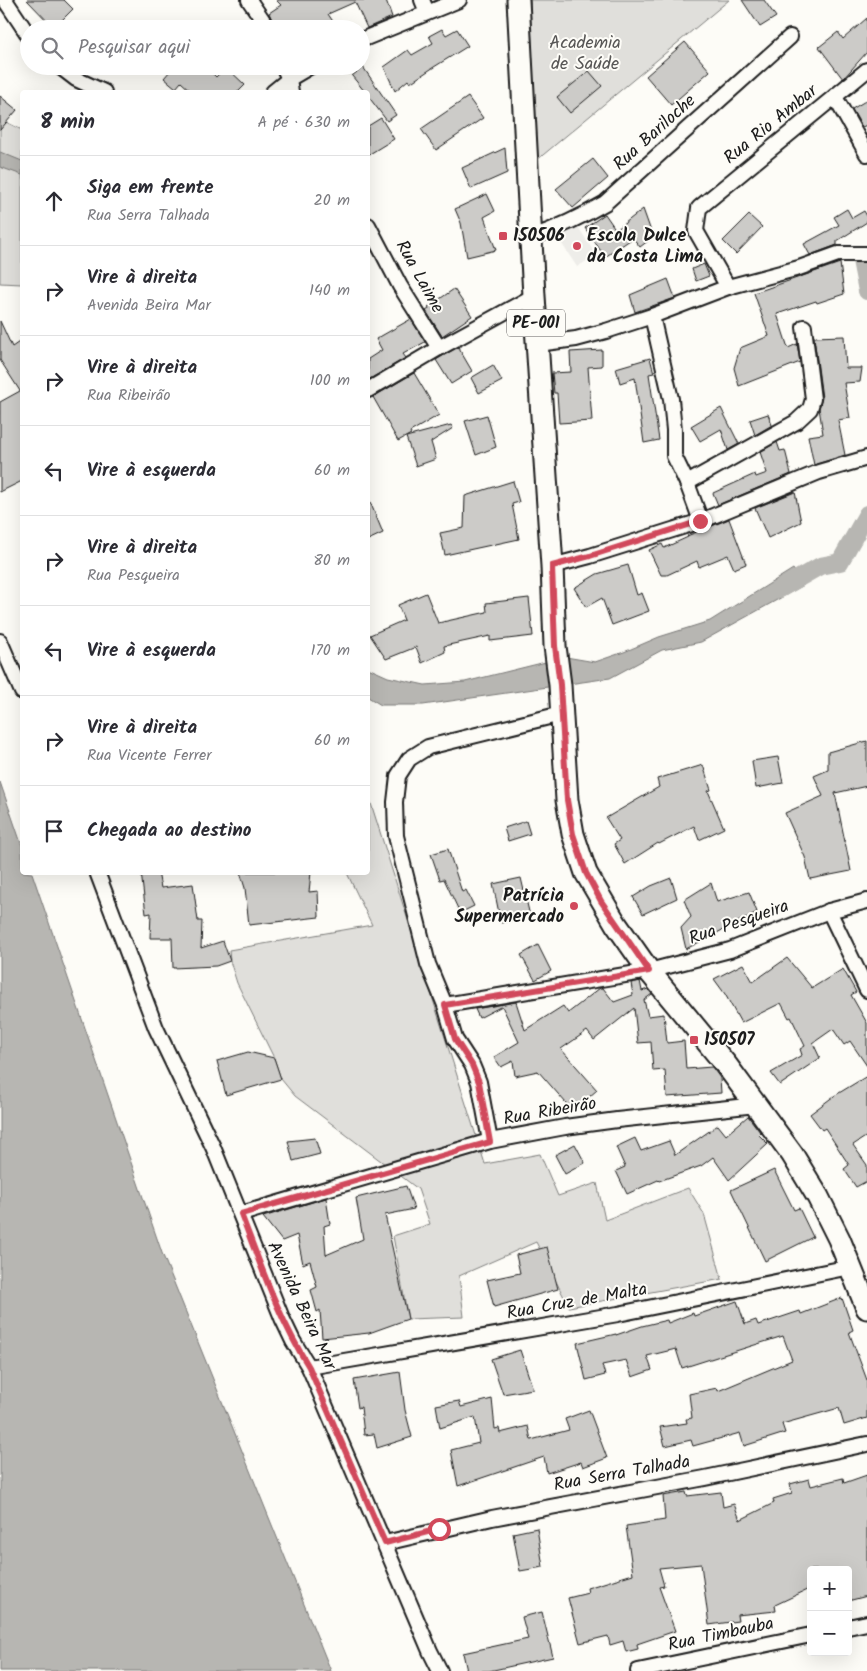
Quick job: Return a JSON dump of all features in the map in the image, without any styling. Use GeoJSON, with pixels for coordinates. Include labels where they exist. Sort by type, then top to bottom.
{"type":"FeatureCollection","features":[{"type":"Feature","properties":{"kind":"main road","name":"PE-001"},"geometry":{"type":"LineString","coordinates":[[518,0],[534,296],[552,566],[555,646],[560,685],[561,714]]}},
{"type":"Feature","properties":{"kind":"main road"},"geometry":{"type":"LineString","coordinates":[[561,714],[567,800],[573,834],[586,873],[611,916],[649,971],[727,1066],[792,1154],[818,1197],[839,1239],[867,1308]]}},
{"type":"Feature","properties":{"kind":"street"},"geometry":{"type":"LineString","coordinates":[[5,0],[20,22]]}},
{"type":"Feature","properties":{"kind":"street"},"geometry":{"type":"LineString","coordinates":[[249,0],[262,20]]}},
{"type":"Feature","properties":{"kind":"street"},"geometry":{"type":"LineString","coordinates":[[370,35],[424,6],[459,0]]}},
{"type":"Feature","properties":{"kind":"street","name":"Rua Bariloche"},"geometry":{"type":"LineString","coordinates":[[532,237],[581,217],[605,203],[790,36]]}},
{"type":"Feature","properties":{"kind":"street","name":"Rua Rio Ambar"},"geometry":{"type":"LineString","coordinates":[[728,287],[696,231],[699,208],[867,70]]}},
{"type":"Feature","properties":{"kind":"street"},"geometry":{"type":"LineString","coordinates":[[71,75],[100,90]]}},
{"type":"Feature","properties":{"kind":"street"},"geometry":{"type":"LineString","coordinates":[[275,90],[288,79]]}},
{"type":"Feature","properties":{"kind":"street"},"geometry":{"type":"LineString","coordinates":[[835,96],[867,154]]}},
{"type":"Feature","properties":{"kind":"street","name":"Rua Laime"},"geometry":{"type":"LineString","coordinates":[[370,229],[400,286],[439,348]]}},
{"type":"Feature","properties":{"kind":"street"},"geometry":{"type":"LineString","coordinates":[[538,344],[576,339],[652,316],[728,287],[799,268],[838,254],[867,254]]}},
{"type":"Feature","properties":{"kind":"street"},"geometry":{"type":"LineString","coordinates":[[370,389],[439,348],[534,296]]}},
{"type":"Feature","properties":{"kind":"street"},"geometry":{"type":"LineString","coordinates":[[652,316],[670,399],[674,430],[674,456],[687,482],[700,521]]}},
{"type":"Feature","properties":{"kind":"street"},"geometry":{"type":"LineString","coordinates":[[687,482],[796,422],[810,409],[813,399],[804,327]]}},
{"type":"Feature","properties":{"kind":"street"},"geometry":{"type":"LineString","coordinates":[[552,566],[700,521],[819,472],[867,458]]}},
{"type":"Feature","properties":{"kind":"street"},"geometry":{"type":"LineString","coordinates":[[0,641],[20,687]]}},
{"type":"Feature","properties":{"kind":"street"},"geometry":{"type":"LineString","coordinates":[[490,1142],[479,1082],[472,1065],[455,1039],[445,1005],[428,964],[396,836],[395,802],[398,776],[409,758],[428,747],[561,714]]}},
{"type":"Feature","properties":{"kind":"street","name":"Avenida Beira Mar"},"geometry":{"type":"LineString","coordinates":[[99,875],[156,1028],[193,1103],[241,1214],[282,1318],[309,1367],[440,1671]]}},
{"type":"Feature","properties":{"kind":"street","name":"Rua Pesqueira"},"geometry":{"type":"LineString","coordinates":[[445,1005],[649,971],[730,950],[829,911],[867,901]]}},
{"type":"Feature","properties":{"kind":"street"},"geometry":{"type":"LineString","coordinates":[[829,911],[867,990]]}},
{"type":"Feature","properties":{"kind":"street","name":"Rua Ribeirão"},"geometry":{"type":"LineString","coordinates":[[241,1214],[490,1142],[565,1127],[756,1105]]}},
{"type":"Feature","properties":{"kind":"street","name":"Rua Cruz de Malta"},"geometry":{"type":"LineString","coordinates":[[309,1367],[618,1314],[850,1267]]}},
{"type":"Feature","properties":{"kind":"street","name":"Rua Serra Talhada"},"geometry":{"type":"LineString","coordinates":[[385,1543],[492,1518],[695,1480],[867,1444]]}},
{"type":"Feature","properties":{"kind":"street"},"geometry":{"type":"LineString","coordinates":[[852,1626],[867,1623]]}},
{"type":"Feature","properties":{"kind":"street","name":"Rua Timbauba"},"geometry":{"type":"LineString","coordinates":[[638,1671],[807,1636]]}},
{"type":"Feature","properties":{"kind":"shaded area"},"geometry":{"type":"Polygon","coordinates":[[[0,152],[20,160],[20,174],[0,167],[0,152]]]}},
{"type":"Feature","properties":{"kind":"shaded area","name":"Escola Dulce da Costa Lima"},"geometry":{"type":"Polygon","coordinates":[[[577,225],[596,255],[577,267],[558,238],[577,225]]]}},
{"type":"Feature","properties":{"kind":"shaded area"},"geometry":{"type":"Polygon","coordinates":[[[793,569],[804,585],[701,642],[662,650],[610,678],[423,705],[381,705],[370,698],[370,669],[388,677],[425,685],[465,682],[566,657],[595,662],[659,637],[710,621],[793,569]]]}},
{"type":"Feature","properties":{"kind":"shaded area"},"geometry":{"type":"Polygon","coordinates":[[[0,782],[20,840],[20,875],[33,875],[162,1253],[331,1671],[0,1671],[0,782]]]}},
{"type":"Feature","properties":{"kind":"green space","name":"Academia de Saúde"},"geometry":{"type":"Polygon","coordinates":[[[530,0],[729,0],[537,160],[530,0]]]}},
{"type":"Feature","properties":{"kind":"green space"},"geometry":{"type":"Polygon","coordinates":[[[0,119],[20,129],[20,284],[0,283],[0,119]]]}},
{"type":"Feature","properties":{"kind":"green space"},"geometry":{"type":"Polygon","coordinates":[[[370,800],[485,1164],[540,1154],[558,1196],[597,1183],[605,1220],[688,1188],[704,1214],[722,1279],[569,1307],[536,1242],[459,1276],[464,1317],[408,1319],[393,1236],[430,1224],[418,1189],[295,1096],[281,1079],[274,1058],[237,983],[230,961],[229,950],[372,925],[348,875],[370,875],[370,800]]]}},
{"type":"Feature","properties":{"kind":"building"},"geometry":{"type":"Polygon","coordinates":[[[27,0],[64,0],[73,9],[62,20],[46,20],[27,0]]]}},
{"type":"Feature","properties":{"kind":"building"},"geometry":{"type":"Polygon","coordinates":[[[276,0],[386,0],[392,17],[370,27],[370,20],[363,20],[355,2],[328,14],[332,20],[272,20],[269,13],[281,5],[276,0]]]}},
{"type":"Feature","properties":{"kind":"building"},"geometry":{"type":"Polygon","coordinates":[[[742,0],[764,0],[776,17],[760,27],[742,0]]]}},
{"type":"Feature","properties":{"kind":"building"},"geometry":{"type":"Polygon","coordinates":[[[867,18],[867,52],[843,79],[819,47],[838,32],[843,39],[867,18]]]}},
{"type":"Feature","properties":{"kind":"building"},"geometry":{"type":"Polygon","coordinates":[[[442,29],[446,35],[457,29],[468,46],[410,83],[408,80],[395,91],[384,67],[408,50],[412,55],[433,43],[429,36],[442,29]]]}},
{"type":"Feature","properties":{"kind":"building"},"geometry":{"type":"Polygon","coordinates":[[[685,42],[710,71],[671,105],[646,76],[685,42]]]}},
{"type":"Feature","properties":{"kind":"building"},"geometry":{"type":"Polygon","coordinates":[[[589,71],[602,86],[570,113],[557,97],[589,71]]]}},
{"type":"Feature","properties":{"kind":"building"},"geometry":{"type":"Polygon","coordinates":[[[167,75],[214,75],[216,77],[218,75],[234,75],[245,85],[240,90],[190,90],[181,82],[176,88],[164,78],[167,75]]]}},
{"type":"Feature","properties":{"kind":"building"},"geometry":{"type":"Polygon","coordinates":[[[368,75],[396,115],[387,121],[370,99],[370,90],[363,90],[352,76],[368,75]]]}},
{"type":"Feature","properties":{"kind":"building"},"geometry":{"type":"Polygon","coordinates":[[[0,96],[17,110],[0,130],[0,96]]]}},
{"type":"Feature","properties":{"kind":"building"},"geometry":{"type":"Polygon","coordinates":[[[468,97],[483,118],[436,150],[421,129],[468,97]]]}},
{"type":"Feature","properties":{"kind":"building"},"geometry":{"type":"Polygon","coordinates":[[[867,100],[867,125],[862,127],[852,109],[867,100]]]}},
{"type":"Feature","properties":{"kind":"building"},"geometry":{"type":"Polygon","coordinates":[[[381,118],[394,139],[370,154],[370,125],[381,118]]]}},
{"type":"Feature","properties":{"kind":"building"},"geometry":{"type":"Polygon","coordinates":[[[505,148],[507,173],[471,189],[462,168],[505,148]]]}},
{"type":"Feature","properties":{"kind":"building"},"geometry":{"type":"Polygon","coordinates":[[[593,159],[608,178],[573,208],[556,189],[593,159]]]}},
{"type":"Feature","properties":{"kind":"building"},"geometry":{"type":"Polygon","coordinates":[[[487,194],[495,211],[484,217],[496,250],[467,257],[461,223],[455,209],[487,194]]]}},
{"type":"Feature","properties":{"kind":"building"},"geometry":{"type":"Polygon","coordinates":[[[643,209],[653,237],[640,247],[633,238],[605,257],[585,228],[605,214],[616,230],[643,209]]]}},
{"type":"Feature","properties":{"kind":"building"},"geometry":{"type":"Polygon","coordinates":[[[847,209],[852,218],[864,211],[867,216],[867,222],[837,241],[837,245],[810,255],[804,244],[839,225],[834,217],[847,209]]]}},
{"type":"Feature","properties":{"kind":"building"},"geometry":{"type":"Polygon","coordinates":[[[749,215],[762,227],[736,254],[723,241],[749,215]]]}},
{"type":"Feature","properties":{"kind":"building"},"geometry":{"type":"Polygon","coordinates":[[[840,263],[844,294],[777,314],[788,348],[797,344],[800,362],[739,386],[734,368],[740,348],[769,336],[754,293],[840,263]]]}},
{"type":"Feature","properties":{"kind":"building"},"geometry":{"type":"Polygon","coordinates":[[[704,264],[709,276],[696,281],[692,269],[704,264]]]}},
{"type":"Feature","properties":{"kind":"building"},"geometry":{"type":"Polygon","coordinates":[[[668,279],[675,298],[635,312],[630,295],[668,279]]]}},
{"type":"Feature","properties":{"kind":"building"},"geometry":{"type":"Polygon","coordinates":[[[454,289],[472,316],[442,336],[426,311],[429,309],[428,307],[454,289]]]}},
{"type":"Feature","properties":{"kind":"building"},"geometry":{"type":"Polygon","coordinates":[[[411,319],[425,342],[403,354],[406,358],[370,379],[370,358],[382,350],[376,339],[411,319]]]}},
{"type":"Feature","properties":{"kind":"building"},"geometry":{"type":"Polygon","coordinates":[[[0,321],[12,347],[20,341],[20,391],[0,360],[0,321]]]}},
{"type":"Feature","properties":{"kind":"building"},"geometry":{"type":"Polygon","coordinates":[[[844,336],[846,368],[862,368],[860,382],[844,383],[850,418],[838,420],[845,455],[814,465],[808,436],[823,434],[819,408],[822,398],[814,337],[844,336]]]}},
{"type":"Feature","properties":{"kind":"building"},"geometry":{"type":"Polygon","coordinates":[[[458,347],[472,371],[451,384],[436,360],[458,347]]]}},
{"type":"Feature","properties":{"kind":"building"},"geometry":{"type":"Polygon","coordinates":[[[602,350],[602,366],[588,367],[592,421],[559,423],[557,393],[554,393],[552,373],[571,372],[570,352],[602,350]]]}},
{"type":"Feature","properties":{"kind":"building"},"geometry":{"type":"Polygon","coordinates":[[[650,358],[654,373],[649,374],[659,440],[644,443],[635,378],[620,383],[616,368],[650,358]]]}},
{"type":"Feature","properties":{"kind":"building"},"geometry":{"type":"Polygon","coordinates":[[[493,365],[502,381],[479,393],[471,378],[493,365]]]}},
{"type":"Feature","properties":{"kind":"building"},"geometry":{"type":"Polygon","coordinates":[[[414,373],[439,415],[398,441],[373,397],[414,373]]]}},
{"type":"Feature","properties":{"kind":"building"},"geometry":{"type":"Polygon","coordinates":[[[20,391],[20,482],[0,492],[0,402],[20,391]]]}},
{"type":"Feature","properties":{"kind":"building"},"geometry":{"type":"Polygon","coordinates":[[[721,408],[739,444],[728,450],[721,429],[700,441],[691,426],[721,408]]]}},
{"type":"Feature","properties":{"kind":"building"},"geometry":{"type":"Polygon","coordinates":[[[768,414],[772,425],[755,435],[750,420],[768,414]]]}},
{"type":"Feature","properties":{"kind":"building"},"geometry":{"type":"Polygon","coordinates":[[[487,415],[496,447],[476,455],[465,421],[487,415]]]}},
{"type":"Feature","properties":{"kind":"building"},"geometry":{"type":"Polygon","coordinates":[[[451,425],[453,428],[431,442],[436,459],[416,466],[406,437],[451,425]]]}},
{"type":"Feature","properties":{"kind":"building"},"geometry":{"type":"Polygon","coordinates":[[[777,442],[780,451],[785,450],[791,474],[718,505],[713,493],[755,474],[756,477],[767,473],[760,452],[777,442]]]}},
{"type":"Feature","properties":{"kind":"building"},"geometry":{"type":"Polygon","coordinates":[[[513,481],[519,502],[512,504],[519,539],[445,555],[440,533],[464,528],[465,496],[513,481]]]}},
{"type":"Feature","properties":{"kind":"building"},"geometry":{"type":"Polygon","coordinates":[[[795,492],[801,522],[768,538],[755,508],[795,492]]]}},
{"type":"Feature","properties":{"kind":"building"},"geometry":{"type":"Polygon","coordinates":[[[370,502],[383,533],[370,539],[370,502]]]}},
{"type":"Feature","properties":{"kind":"building"},"geometry":{"type":"Polygon","coordinates":[[[729,519],[746,564],[734,569],[728,555],[699,567],[697,561],[667,575],[661,575],[649,550],[662,544],[664,548],[687,536],[729,519]]]}},
{"type":"Feature","properties":{"kind":"building"},"geometry":{"type":"Polygon","coordinates":[[[628,565],[637,595],[642,593],[649,611],[612,625],[602,598],[586,607],[574,588],[597,574],[628,565]]]}},
{"type":"Feature","properties":{"kind":"building"},"geometry":{"type":"Polygon","coordinates":[[[426,593],[438,623],[487,612],[486,603],[529,598],[533,636],[490,641],[490,636],[444,646],[445,652],[422,663],[416,647],[386,659],[370,635],[404,620],[398,605],[426,593]]]}},
{"type":"Feature","properties":{"kind":"building"},"geometry":{"type":"Polygon","coordinates":[[[867,741],[867,786],[835,793],[851,871],[810,879],[805,857],[785,813],[823,796],[814,776],[828,770],[828,752],[867,741]]]}},
{"type":"Feature","properties":{"kind":"building"},"geometry":{"type":"Polygon","coordinates":[[[778,757],[783,783],[756,788],[752,761],[778,757]]]}},
{"type":"Feature","properties":{"kind":"building"},"geometry":{"type":"Polygon","coordinates":[[[703,765],[711,790],[708,791],[724,828],[699,840],[694,826],[658,843],[625,864],[614,844],[620,840],[606,818],[659,787],[657,779],[703,765]]]}},
{"type":"Feature","properties":{"kind":"building"},"geometry":{"type":"Polygon","coordinates":[[[526,821],[530,834],[508,841],[504,828],[526,821]]]}},
{"type":"Feature","properties":{"kind":"building"},"geometry":{"type":"Polygon","coordinates":[[[448,849],[462,892],[466,890],[474,906],[460,913],[444,879],[440,880],[431,854],[448,849]]]}},
{"type":"Feature","properties":{"kind":"building"},"geometry":{"type":"Polygon","coordinates":[[[141,875],[159,875],[161,888],[193,884],[198,921],[202,921],[201,948],[223,941],[230,961],[216,966],[173,968],[172,938],[150,938],[151,913],[146,914],[141,875]]]}},
{"type":"Feature","properties":{"kind":"building"},"geometry":{"type":"Polygon","coordinates":[[[241,875],[311,875],[309,892],[318,891],[319,917],[249,925],[245,888],[241,875]]]}},
{"type":"Feature","properties":{"kind":"building"},"geometry":{"type":"Polygon","coordinates":[[[521,878],[530,916],[501,923],[493,884],[521,878]]]}},
{"type":"Feature","properties":{"kind":"building"},"geometry":{"type":"Polygon","coordinates":[[[671,878],[677,898],[643,914],[633,897],[651,886],[671,878]]]}},
{"type":"Feature","properties":{"kind":"building"},"geometry":{"type":"Polygon","coordinates":[[[711,883],[717,902],[749,892],[757,912],[686,949],[681,928],[691,917],[684,900],[711,883]]]}},
{"type":"Feature","properties":{"kind":"building"},"geometry":{"type":"Polygon","coordinates":[[[538,945],[551,971],[535,980],[521,955],[538,945]]]}},
{"type":"Feature","properties":{"kind":"building"},"geometry":{"type":"Polygon","coordinates":[[[787,958],[812,988],[843,969],[856,992],[851,995],[867,1023],[867,1066],[850,1041],[844,1045],[833,1029],[813,1043],[820,1058],[780,1085],[771,1073],[802,1055],[800,1049],[805,1046],[791,1017],[789,1018],[781,1003],[741,1023],[725,994],[714,979],[743,964],[753,982],[787,958]]]}},
{"type":"Feature","properties":{"kind":"building"},"geometry":{"type":"Polygon","coordinates":[[[640,981],[642,991],[648,989],[652,994],[644,1000],[648,1016],[664,1014],[667,1043],[684,1041],[686,1069],[712,1067],[720,1078],[721,1093],[667,1097],[665,1070],[653,1071],[651,1042],[638,1043],[634,1008],[594,1040],[587,1031],[561,1049],[597,1090],[573,1111],[538,1071],[515,1076],[513,1061],[501,1067],[494,1057],[519,1042],[502,1006],[479,1018],[475,1009],[516,1002],[525,1030],[563,1006],[568,1013],[600,988],[603,988],[614,1002],[633,995],[631,983],[640,981]]]}},
{"type":"Feature","properties":{"kind":"building"},"geometry":{"type":"Polygon","coordinates":[[[248,1052],[274,1058],[281,1079],[226,1095],[217,1061],[248,1052]]]}},
{"type":"Feature","properties":{"kind":"building"},"geometry":{"type":"Polygon","coordinates":[[[867,1076],[867,1136],[853,1145],[867,1165],[867,1181],[856,1187],[844,1169],[849,1165],[825,1128],[822,1130],[810,1114],[834,1096],[867,1076]]]}},
{"type":"Feature","properties":{"kind":"building"},"geometry":{"type":"Polygon","coordinates":[[[748,1116],[760,1132],[758,1134],[768,1144],[729,1180],[713,1157],[701,1166],[658,1180],[627,1194],[616,1171],[625,1167],[616,1147],[635,1138],[641,1151],[669,1141],[675,1155],[718,1125],[726,1135],[748,1116]]]}},
{"type":"Feature","properties":{"kind":"building"},"geometry":{"type":"Polygon","coordinates":[[[315,1138],[320,1154],[293,1161],[288,1141],[315,1138]]]}},
{"type":"Feature","properties":{"kind":"building"},"geometry":{"type":"Polygon","coordinates":[[[575,1144],[585,1163],[565,1174],[555,1155],[575,1144]]]}},
{"type":"Feature","properties":{"kind":"building"},"geometry":{"type":"Polygon","coordinates":[[[774,1170],[794,1210],[799,1208],[813,1237],[765,1261],[731,1190],[774,1170]]]}},
{"type":"Feature","properties":{"kind":"building"},"geometry":{"type":"Polygon","coordinates":[[[406,1186],[414,1209],[385,1215],[408,1319],[369,1333],[322,1338],[320,1310],[317,1312],[311,1290],[317,1287],[310,1261],[303,1264],[297,1235],[282,1241],[263,1217],[326,1198],[330,1224],[324,1226],[326,1255],[363,1239],[356,1198],[406,1186]]]}},
{"type":"Feature","properties":{"kind":"building"},"geometry":{"type":"Polygon","coordinates":[[[547,1247],[558,1289],[494,1307],[487,1280],[520,1273],[516,1255],[547,1247]]]}},
{"type":"Feature","properties":{"kind":"building"},"geometry":{"type":"Polygon","coordinates":[[[842,1298],[853,1330],[849,1332],[867,1380],[867,1418],[844,1425],[839,1408],[782,1424],[785,1433],[744,1446],[740,1433],[693,1446],[691,1440],[665,1446],[660,1427],[687,1423],[686,1419],[692,1418],[689,1394],[717,1388],[718,1391],[792,1360],[783,1336],[682,1368],[676,1349],[647,1356],[652,1370],[632,1377],[626,1360],[602,1365],[605,1375],[586,1380],[577,1343],[616,1335],[667,1320],[668,1323],[693,1313],[694,1316],[737,1301],[745,1324],[756,1320],[758,1325],[800,1311],[801,1314],[842,1298]]]}},
{"type":"Feature","properties":{"kind":"building"},"geometry":{"type":"Polygon","coordinates":[[[520,1350],[533,1389],[503,1394],[491,1359],[520,1350]]]}},
{"type":"Feature","properties":{"kind":"building"},"geometry":{"type":"Polygon","coordinates":[[[400,1372],[405,1410],[412,1437],[377,1448],[374,1434],[364,1435],[361,1407],[358,1408],[354,1380],[400,1372]]]}},
{"type":"Feature","properties":{"kind":"building"},"geometry":{"type":"Polygon","coordinates":[[[492,1399],[495,1429],[499,1428],[500,1433],[528,1426],[531,1440],[569,1430],[565,1419],[589,1410],[607,1458],[583,1467],[581,1462],[547,1473],[544,1457],[458,1486],[451,1450],[479,1443],[475,1417],[440,1428],[436,1405],[459,1401],[461,1407],[492,1399]]]}},
{"type":"Feature","properties":{"kind":"building"},"geometry":{"type":"Polygon","coordinates":[[[867,1475],[867,1596],[852,1600],[852,1566],[807,1566],[807,1590],[775,1605],[776,1611],[737,1615],[738,1621],[709,1625],[701,1564],[659,1568],[664,1586],[659,1587],[675,1631],[637,1644],[638,1649],[626,1652],[623,1641],[610,1645],[608,1636],[580,1643],[568,1598],[588,1593],[587,1588],[633,1574],[626,1526],[665,1520],[663,1496],[686,1492],[687,1496],[721,1492],[723,1507],[734,1504],[740,1520],[774,1503],[773,1499],[792,1493],[790,1484],[809,1479],[811,1486],[843,1478],[844,1483],[867,1475]]]}},
{"type":"Feature","properties":{"kind":"building"},"geometry":{"type":"Polygon","coordinates":[[[537,1528],[543,1567],[520,1571],[513,1533],[537,1528]]]}},
{"type":"Feature","properties":{"kind":"building"},"geometry":{"type":"Polygon","coordinates":[[[542,1612],[553,1657],[489,1671],[467,1671],[463,1653],[528,1639],[522,1617],[542,1612]]]}},
{"type":"Feature","properties":{"kind":"waterway"},"geometry":{"type":"LineString","coordinates":[[861,260],[867,291]]}},
{"type":"Feature","properties":{"kind":"waterway"},"geometry":{"type":"LineString","coordinates":[[780,589],[820,566],[840,562],[867,514]]}},
{"type":"Feature","properties":{"kind":"place","name":"150506"},"geometry":{"type":"Point","coordinates":[503,236]}},
{"type":"Feature","properties":{"kind":"place","name":"Escola Dulce da Costa Lima"},"geometry":{"type":"Point","coordinates":[577,246]}},
{"type":"Feature","properties":{"kind":"place","name":"Patrícia Supermercado"},"geometry":{"type":"Point","coordinates":[574,906]}},
{"type":"Feature","properties":{"kind":"place","name":"150507"},"geometry":{"type":"Point","coordinates":[694,1040]}},
{"type":"Feature","properties":{"kind":"route"},"geometry":{"type":"LineString","coordinates":[[439,1529],[385,1543],[309,1367],[282,1318],[241,1214],[490,1142],[479,1082],[472,1065],[455,1039],[445,1005],[649,971],[601,901],[586,873],[573,834],[567,800],[560,685],[555,646],[552,566],[700,521]]}}]}
